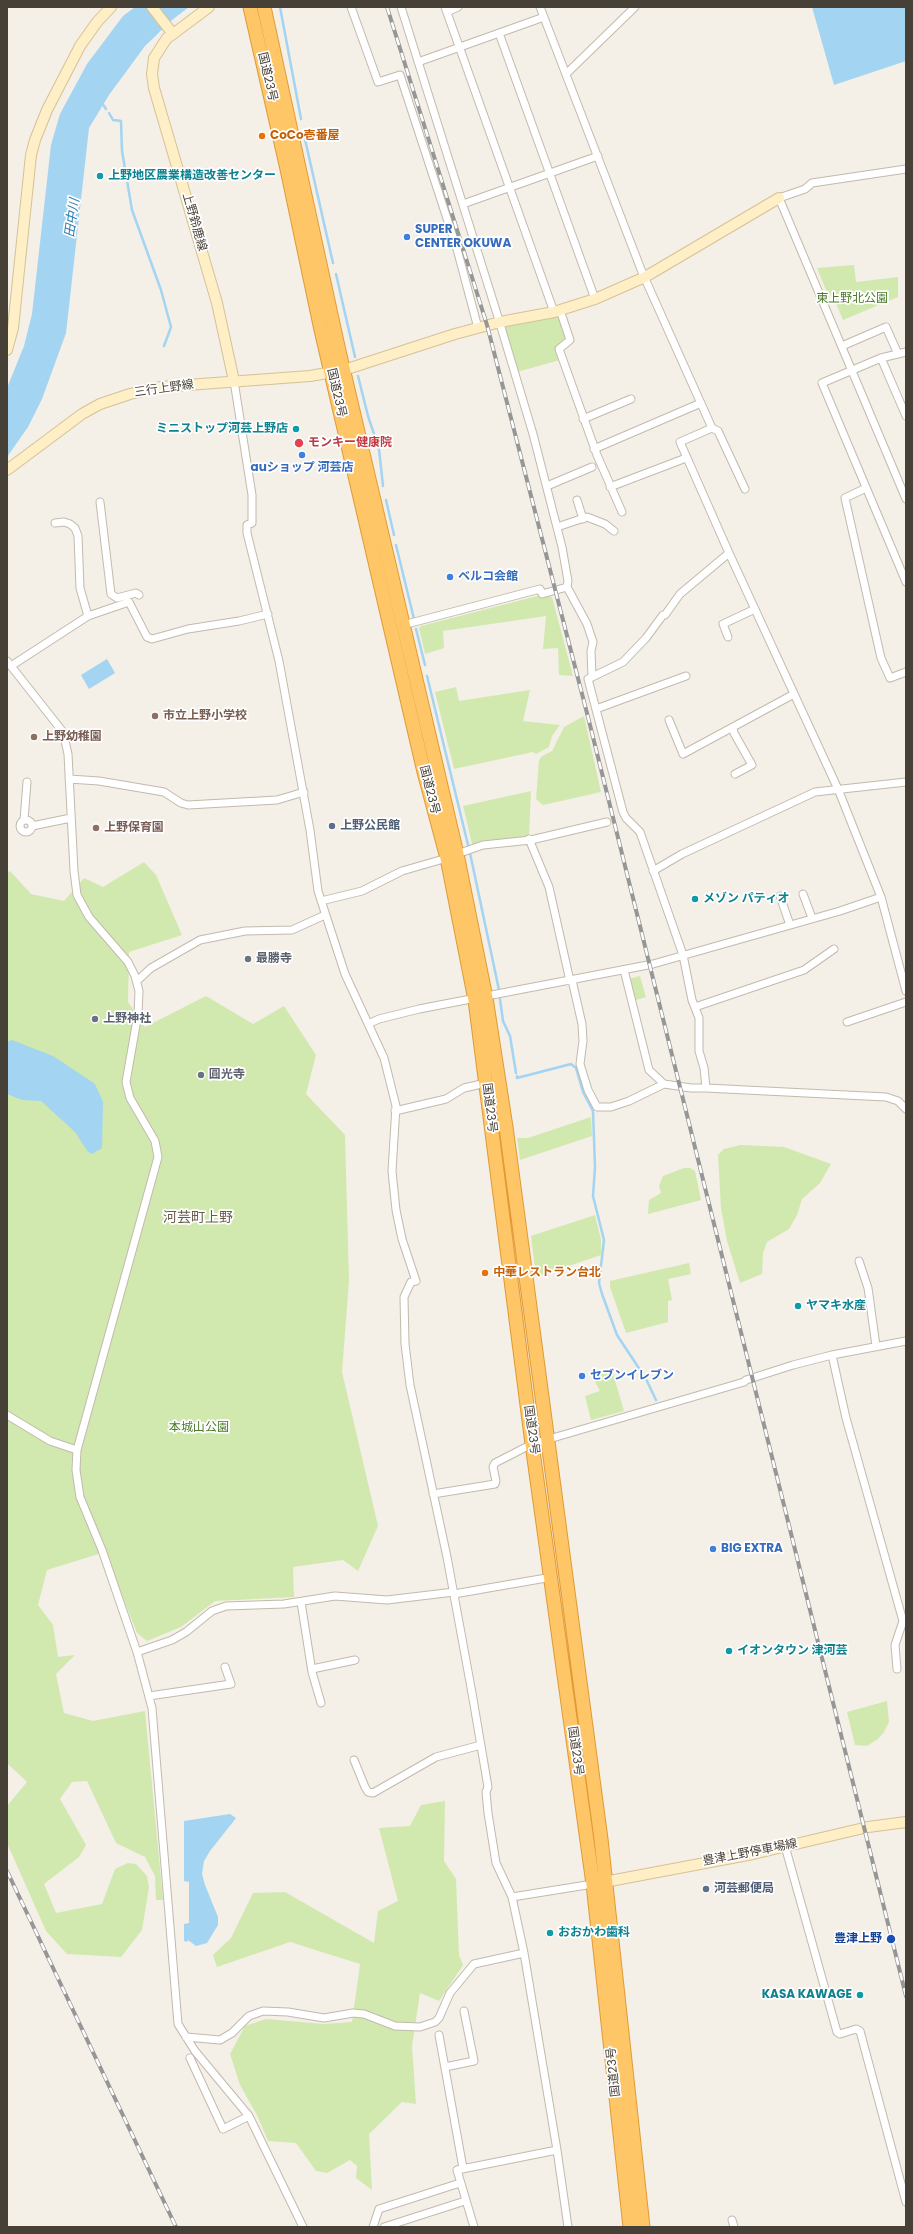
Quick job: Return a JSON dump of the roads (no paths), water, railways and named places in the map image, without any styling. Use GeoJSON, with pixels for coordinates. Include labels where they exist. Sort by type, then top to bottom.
{"type":"FeatureCollection","features":[{"type":"Feature","properties":{"kind":"highway","name":"国道23号"},"geometry":{"type":"LineString","coordinates":[[250,7],[288,169],[331,373],[424,772],[452,856]]}},
{"type":"Feature","properties":{"kind":"highway","name":"国道23号"},"geometry":{"type":"LineString","coordinates":[[264,7],[344,370],[403,625],[452,856],[506,1127],[547,1440],[599,1883],[630,2227]]}},
{"type":"Feature","properties":{"kind":"highway","name":"国道23号"},"geometry":{"type":"LineString","coordinates":[[481,999],[486,1083],[532,1444],[599,1883],[614,1943],[620,2030],[643,2227]]}},
{"type":"Feature","properties":{"kind":"main road"},"geometry":{"type":"LineString","coordinates":[[7,350],[13,328],[31,155],[34,140],[47,110],[80,46],[97,22],[111,7]]}},
{"type":"Feature","properties":{"kind":"main road"},"geometry":{"type":"LineString","coordinates":[[152,7],[171,31]]}},
{"type":"Feature","properties":{"kind":"main road","name":"上野鈴鹿線"},"geometry":{"type":"LineString","coordinates":[[209,7],[171,31],[154,58],[152,81],[210,277],[234,381]]}},
{"type":"Feature","properties":{"kind":"main road","name":"三行上野線"},"geometry":{"type":"LineString","coordinates":[[7,470],[62,427],[111,400],[152,388],[331,373],[478,328],[500,322],[557,311],[595,299],[645,277],[780,198]]}},
{"type":"Feature","properties":{"kind":"main road","name":"豊津上野停車場線"},"geometry":{"type":"LineString","coordinates":[[599,1883],[785,1846],[868,1827],[906,1822]]}},
{"type":"Feature","properties":{"kind":"street"},"geometry":{"type":"LineString","coordinates":[[351,7],[378,82],[400,75],[457,249],[478,328]]}},
{"type":"Feature","properties":{"kind":"street"},"geometry":{"type":"LineString","coordinates":[[401,7],[500,322],[547,486],[566,568],[568,581],[567,587],[587,624],[593,642],[591,651],[592,677]]}},
{"type":"Feature","properties":{"kind":"street"},"geometry":{"type":"LineString","coordinates":[[458,7],[446,10],[510,188],[557,311],[570,340],[560,346],[559,349],[594,449],[622,512]]}},
{"type":"Feature","properties":{"kind":"street"},"geometry":{"type":"LineString","coordinates":[[566,74],[631,8]]}},
{"type":"Feature","properties":{"kind":"street"},"geometry":{"type":"LineString","coordinates":[[418,62],[499,33],[543,11],[645,277],[712,428],[718,431],[745,489]]}},
{"type":"Feature","properties":{"kind":"street"},"geometry":{"type":"LineString","coordinates":[[499,33],[595,299]]}},
{"type":"Feature","properties":{"kind":"street"},"geometry":{"type":"LineString","coordinates":[[463,204],[598,156]]}},
{"type":"Feature","properties":{"kind":"street"},"geometry":{"type":"LineString","coordinates":[[906,169],[812,183],[805,189],[780,198],[906,499]]}},
{"type":"Feature","properties":{"kind":"street"},"geometry":{"type":"LineString","coordinates":[[842,346],[886,327],[898,354]]}},
{"type":"Feature","properties":{"kind":"street"},"geometry":{"type":"LineString","coordinates":[[906,352],[881,358],[822,383],[866,488],[904,570],[906,582]]}},
{"type":"Feature","properties":{"kind":"street"},"geometry":{"type":"LineString","coordinates":[[881,358],[905,411]]}},
{"type":"Feature","properties":{"kind":"street"},"geometry":{"type":"LineString","coordinates":[[234,381],[252,495],[252,523],[247,525],[247,533],[279,661],[304,792],[315,878],[325,915],[345,974],[384,1058],[396,1106],[392,1171],[396,1210],[402,1239],[416,1281],[411,1282],[405,1294],[405,1344],[410,1385],[454,1593],[488,1787],[486,1792],[488,1813],[496,1863],[512,1897],[524,1954],[557,2150],[568,2227]]}},
{"type":"Feature","properties":{"kind":"street"},"geometry":{"type":"LineString","coordinates":[[583,419],[631,399]]}},
{"type":"Feature","properties":{"kind":"street"},"geometry":{"type":"LineString","coordinates":[[594,449],[701,403]]}},
{"type":"Feature","properties":{"kind":"street"},"geometry":{"type":"LineString","coordinates":[[712,428],[680,442],[754,609],[838,789],[881,896],[906,990]]}},
{"type":"Feature","properties":{"kind":"street"},"geometry":{"type":"LineString","coordinates":[[610,487],[686,458]]}},
{"type":"Feature","properties":{"kind":"street"},"geometry":{"type":"LineString","coordinates":[[547,486],[592,467]]}},
{"type":"Feature","properties":{"kind":"street"},"geometry":{"type":"LineString","coordinates":[[866,488],[845,498],[881,658],[890,678],[906,672]]}},
{"type":"Feature","properties":{"kind":"street"},"geometry":{"type":"LineString","coordinates":[[577,500],[583,519]]}},
{"type":"Feature","properties":{"kind":"street"},"geometry":{"type":"LineString","coordinates":[[100,502],[111,594],[117,598],[136,593],[139,595]]}},
{"type":"Feature","properties":{"kind":"street"},"geometry":{"type":"LineString","coordinates":[[557,527],[587,517],[600,522],[614,531]]}},
{"type":"Feature","properties":{"kind":"street"},"geometry":{"type":"LineString","coordinates":[[55,523],[64,522],[70,524],[78,536],[80,588],[88,616]]}},
{"type":"Feature","properties":{"kind":"street"},"geometry":{"type":"LineString","coordinates":[[706,1088],[704,1068],[699,1051],[699,1018],[683,955],[640,832],[626,818],[623,812],[588,679],[623,662],[646,638],[663,615],[665,616],[680,594],[691,583],[729,553]]}},
{"type":"Feature","properties":{"kind":"street"},"geometry":{"type":"LineString","coordinates":[[403,625],[540,589],[542,594],[567,587]]}},
{"type":"Feature","properties":{"kind":"street"},"geometry":{"type":"LineString","coordinates":[[268,614],[239,621],[188,629],[152,639],[147,637],[129,602],[88,616],[9,664],[60,726],[67,746],[77,895],[86,914],[128,962],[137,980],[138,1014],[126,1082],[130,1098],[153,1136],[158,1157],[77,1450],[76,1475],[80,1497],[102,1550],[137,1652],[149,1696],[156,1752],[178,2024],[195,2051],[249,2116],[303,2227]]}},
{"type":"Feature","properties":{"kind":"street"},"geometry":{"type":"LineString","coordinates":[[728,637],[723,624],[754,609]]}},
{"type":"Feature","properties":{"kind":"street"},"geometry":{"type":"LineString","coordinates":[[596,709],[686,676]]}},
{"type":"Feature","properties":{"kind":"street"},"geometry":{"type":"LineString","coordinates":[[669,720],[683,754],[794,694]]}},
{"type":"Feature","properties":{"kind":"street"},"geometry":{"type":"LineString","coordinates":[[733,728],[734,733],[752,765],[735,774]]}},
{"type":"Feature","properties":{"kind":"street"},"geometry":{"type":"LineString","coordinates":[[69,779],[99,781],[164,792],[181,803],[188,804],[277,800],[304,792]]}},
{"type":"Feature","properties":{"kind":"street"},"geometry":{"type":"LineString","coordinates":[[27,782],[24,820],[20,822],[17,830],[27,832],[32,826],[71,818]]}},
{"type":"Feature","properties":{"kind":"street"},"geometry":{"type":"LineString","coordinates":[[653,871],[682,854],[815,792],[906,782]]}},
{"type":"Feature","properties":{"kind":"street"},"geometry":{"type":"LineString","coordinates":[[24,820],[29,821],[32,826]]}},
{"type":"Feature","properties":{"kind":"street"},"geometry":{"type":"LineString","coordinates":[[321,901],[362,891],[402,871],[483,845],[529,839],[607,822]]}},
{"type":"Feature","properties":{"kind":"street"},"geometry":{"type":"LineString","coordinates":[[529,839],[549,887],[582,1024],[583,1041],[580,1064],[588,1090],[597,1107],[611,1107],[629,1101],[664,1084],[691,1088],[886,1097],[898,1101],[906,1109]]}},
{"type":"Feature","properties":{"kind":"street"},"geometry":{"type":"LineString","coordinates":[[803,894],[812,918]]}},
{"type":"Feature","properties":{"kind":"street"},"geometry":{"type":"LineString","coordinates":[[780,896],[790,925]]}},
{"type":"Feature","properties":{"kind":"street"},"geometry":{"type":"LineString","coordinates":[[368,1024],[404,1013],[624,970],[790,925],[881,896]]}},
{"type":"Feature","properties":{"kind":"street"},"geometry":{"type":"LineString","coordinates":[[137,980],[151,968],[200,940],[245,931],[292,930],[325,915]]}},
{"type":"Feature","properties":{"kind":"street"},"geometry":{"type":"LineString","coordinates":[[695,1007],[804,970],[834,950]]}},
{"type":"Feature","properties":{"kind":"street"},"geometry":{"type":"LineString","coordinates":[[624,970],[649,1070],[664,1084]]}},
{"type":"Feature","properties":{"kind":"street"},"geometry":{"type":"LineString","coordinates":[[847,1022],[906,1002]]}},
{"type":"Feature","properties":{"kind":"street"},"geometry":{"type":"LineString","coordinates":[[395,1111],[446,1099],[464,1088],[486,1083]]}},
{"type":"Feature","properties":{"kind":"street"},"geometry":{"type":"LineString","coordinates":[[859,1261],[867,1284],[876,1346]]}},
{"type":"Feature","properties":{"kind":"street"},"geometry":{"type":"LineString","coordinates":[[433,1494],[495,1484],[496,1481],[493,1467],[495,1463],[532,1444],[832,1354],[906,1341]]}},
{"type":"Feature","properties":{"kind":"street"},"geometry":{"type":"LineString","coordinates":[[832,1354],[846,1418],[904,1625],[895,1645],[897,1669]]}},
{"type":"Feature","properties":{"kind":"street"},"geometry":{"type":"LineString","coordinates":[[7,1416],[50,1441],[77,1450]]}},
{"type":"Feature","properties":{"kind":"street"},"geometry":{"type":"LineString","coordinates":[[137,1652],[172,1640],[222,1607],[243,1604],[282,1604],[340,1596],[387,1600],[454,1593],[552,1577]]}},
{"type":"Feature","properties":{"kind":"street"},"geometry":{"type":"LineString","coordinates":[[301,1602],[312,1669],[321,1703]]}},
{"type":"Feature","properties":{"kind":"street"},"geometry":{"type":"LineString","coordinates":[[312,1669],[354,1660]]}},
{"type":"Feature","properties":{"kind":"street"},"geometry":{"type":"LineString","coordinates":[[149,1696],[231,1684],[226,1668]]}},
{"type":"Feature","properties":{"kind":"street"},"geometry":{"type":"LineString","coordinates":[[354,1760],[365,1787],[368,1792],[373,1793],[436,1757],[481,1745]]}},
{"type":"Feature","properties":{"kind":"street"},"geometry":{"type":"LineString","coordinates":[[785,1846],[837,2032],[840,2034],[860,2030],[906,2202]]}},
{"type":"Feature","properties":{"kind":"street"},"geometry":{"type":"LineString","coordinates":[[512,1897],[599,1883]]}},
{"type":"Feature","properties":{"kind":"street"},"geometry":{"type":"LineString","coordinates":[[186,2037],[220,2040],[232,2033],[249,2016],[263,2012],[288,2012],[324,2018],[353,2013],[364,2014],[396,2026],[420,2028],[434,2022],[439,2018],[450,1993],[474,1964],[524,1954]]}},
{"type":"Feature","properties":{"kind":"street"},"geometry":{"type":"LineString","coordinates":[[445,2067],[474,2061],[464,2011]]}},
{"type":"Feature","properties":{"kind":"street"},"geometry":{"type":"LineString","coordinates":[[439,2035],[463,2168]]}},
{"type":"Feature","properties":{"kind":"street"},"geometry":{"type":"LineString","coordinates":[[190,2058],[223,2129],[249,2116]]}},
{"type":"Feature","properties":{"kind":"street"},"geometry":{"type":"LineString","coordinates":[[474,2227],[457,2170],[557,2150]]}},
{"type":"Feature","properties":{"kind":"street"},"geometry":{"type":"LineString","coordinates":[[373,2227],[379,2209],[460,2183]]}},
{"type":"Feature","properties":{"kind":"street"},"geometry":{"type":"LineString","coordinates":[[384,2227],[405,2224],[465,2201]]}},
{"type":"Feature","properties":{"kind":"water","name":"田中川"},"geometry":{"type":"Polygon","coordinates":[[[135,7],[189,7],[172,20],[145,46],[109,95],[89,128],[66,333],[42,399],[28,427],[7,457],[7,388],[24,346],[32,314],[51,145],[60,114],[87,64],[123,16],[135,7]]]}},
{"type":"Feature","properties":{"kind":"water"},"geometry":{"type":"Polygon","coordinates":[[[812,7],[906,7],[906,61],[834,85],[812,7]]]}},
{"type":"Feature","properties":{"kind":"water"},"geometry":{"type":"Polygon","coordinates":[[[107,659],[115,673],[89,689],[81,675],[107,659]]]}},
{"type":"Feature","properties":{"kind":"water"},"geometry":{"type":"Polygon","coordinates":[[[12,1040],[53,1056],[95,1084],[103,1102],[102,1148],[92,1154],[88,1152],[75,1132],[41,1101],[22,1100],[7,1094],[7,1042],[12,1040]]]}},
{"type":"Feature","properties":{"kind":"water"},"geometry":{"type":"Polygon","coordinates":[[[230,1814],[236,1818],[210,1851],[204,1861],[202,1874],[218,1917],[218,1925],[207,1943],[196,1946],[188,1940],[187,1942],[184,1941],[184,1924],[189,1923],[189,1882],[184,1881],[184,1821],[230,1814]]]}},
{"type":"Feature","properties":{"kind":"waterway"},"geometry":{"type":"LineString","coordinates":[[280,7],[301,119]]}},
{"type":"Feature","properties":{"kind":"waterway"},"geometry":{"type":"LineString","coordinates":[[102,103],[106,109]]}},
{"type":"Feature","properties":{"kind":"waterway"},"geometry":{"type":"LineString","coordinates":[[109,113],[113,120],[121,121],[122,151],[132,210],[161,290],[171,327],[164,346]]}},
{"type":"Feature","properties":{"kind":"waterway"},"geometry":{"type":"LineString","coordinates":[[304,135],[333,263]]}},
{"type":"Feature","properties":{"kind":"waterway"},"geometry":{"type":"LineString","coordinates":[[336,274],[355,357]]}},
{"type":"Feature","properties":{"kind":"waterway"},"geometry":{"type":"LineString","coordinates":[[358,376],[368,416],[379,449],[383,486]]}},
{"type":"Feature","properties":{"kind":"waterway"},"geometry":{"type":"LineString","coordinates":[[386,500],[394,535]]}},
{"type":"Feature","properties":{"kind":"waterway"},"geometry":{"type":"LineString","coordinates":[[396,545],[414,619]]}},
{"type":"Feature","properties":{"kind":"waterway"},"geometry":{"type":"LineString","coordinates":[[416,629],[425,665]]}},
{"type":"Feature","properties":{"kind":"waterway"},"geometry":{"type":"LineString","coordinates":[[427,676],[469,849]]}},
{"type":"Feature","properties":{"kind":"waterway"},"geometry":{"type":"LineString","coordinates":[[470,853],[499,990]]}},
{"type":"Feature","properties":{"kind":"waterway"},"geometry":{"type":"LineString","coordinates":[[500,999],[503,1021],[510,1036],[516,1073]]}},
{"type":"Feature","properties":{"kind":"waterway"},"geometry":{"type":"LineString","coordinates":[[517,1076],[517,1078],[571,1064],[576,1068],[583,1092],[593,1111],[595,1167],[593,1196],[604,1240],[599,1283],[617,1335],[646,1379],[656,1400]]}},
{"type":"Feature","properties":{"kind":"railway"},"geometry":{"type":"LineString","coordinates":[[387,7],[487,325],[589,721],[906,1996]]}},
{"type":"Feature","properties":{"kind":"railway"},"geometry":{"type":"LineString","coordinates":[[7,1871],[176,2227]]}},
{"type":"Feature","properties":{"kind":"place","name":"CoCo壱番屋"},"geometry":{"type":"Point","coordinates":[262,136]}},
{"type":"Feature","properties":{"kind":"place","name":"上野地区農業構造改善センター"},"geometry":{"type":"Point","coordinates":[100,176]}},
{"type":"Feature","properties":{"kind":"place","name":"SUPER CENTER OKUWA"},"geometry":{"type":"Point","coordinates":[407,237]}},
{"type":"Feature","properties":{"kind":"place","name":"ミニストップ河芸上野店"},"geometry":{"type":"Point","coordinates":[296,429]}},
{"type":"Feature","properties":{"kind":"place","name":"モンキー健康院"},"geometry":{"type":"Point","coordinates":[299,443]}},
{"type":"Feature","properties":{"kind":"place","name":"auショップ 河芸店"},"geometry":{"type":"Point","coordinates":[302,455]}},
{"type":"Feature","properties":{"kind":"place","name":"ベルコ会館"},"geometry":{"type":"Point","coordinates":[450,577]}},
{"type":"Feature","properties":{"kind":"place","name":"市立上野小学校"},"geometry":{"type":"Point","coordinates":[155,716]}},
{"type":"Feature","properties":{"kind":"place","name":"上野幼稚園"},"geometry":{"type":"Point","coordinates":[34,737]}},
{"type":"Feature","properties":{"kind":"place","name":"上野公民館"},"geometry":{"type":"Point","coordinates":[332,826]}},
{"type":"Feature","properties":{"kind":"place","name":"上野保育園"},"geometry":{"type":"Point","coordinates":[96,828]}},
{"type":"Feature","properties":{"kind":"place","name":"メゾン パティオ"},"geometry":{"type":"Point","coordinates":[695,899]}},
{"type":"Feature","properties":{"kind":"place","name":"最勝寺"},"geometry":{"type":"Point","coordinates":[248,959]}},
{"type":"Feature","properties":{"kind":"place","name":"上野神社"},"geometry":{"type":"Point","coordinates":[95,1019]}},
{"type":"Feature","properties":{"kind":"place","name":"圓光寺"},"geometry":{"type":"Point","coordinates":[201,1075]}},
{"type":"Feature","properties":{"kind":"place","name":"中華レストラン台北"},"geometry":{"type":"Point","coordinates":[485,1273]}},
{"type":"Feature","properties":{"kind":"place","name":"ヤマキ水産"},"geometry":{"type":"Point","coordinates":[798,1306]}},
{"type":"Feature","properties":{"kind":"place","name":"セブンイレブン"},"geometry":{"type":"Point","coordinates":[582,1376]}},
{"type":"Feature","properties":{"kind":"place","name":"BIG EXTRA"},"geometry":{"type":"Point","coordinates":[713,1549]}},
{"type":"Feature","properties":{"kind":"place","name":"イオンタウン 津河芸"},"geometry":{"type":"Point","coordinates":[729,1651]}},
{"type":"Feature","properties":{"kind":"place","name":"河芸郵便局"},"geometry":{"type":"Point","coordinates":[706,1889]}},
{"type":"Feature","properties":{"kind":"place","name":"おおかわ歯科"},"geometry":{"type":"Point","coordinates":[550,1933]}},
{"type":"Feature","properties":{"kind":"place","name":"豊津上野"},"geometry":{"type":"Point","coordinates":[891,1939]}},
{"type":"Feature","properties":{"kind":"place","name":"KASA KAWAGE"},"geometry":{"type":"Point","coordinates":[860,1995]}},
{"type":"Feature","properties":{"kind":"district","name":"河芸町上野"},"geometry":{"type":"Point","coordinates":[198,1218]}},
{"type":"Feature","properties":{"kind":"park label","name":"東上野北公園"},"geometry":{"type":"Point","coordinates":[852,299]}},
{"type":"Feature","properties":{"kind":"park label","name":"本城山公園"},"geometry":{"type":"Point","coordinates":[199,1428]}}]}
